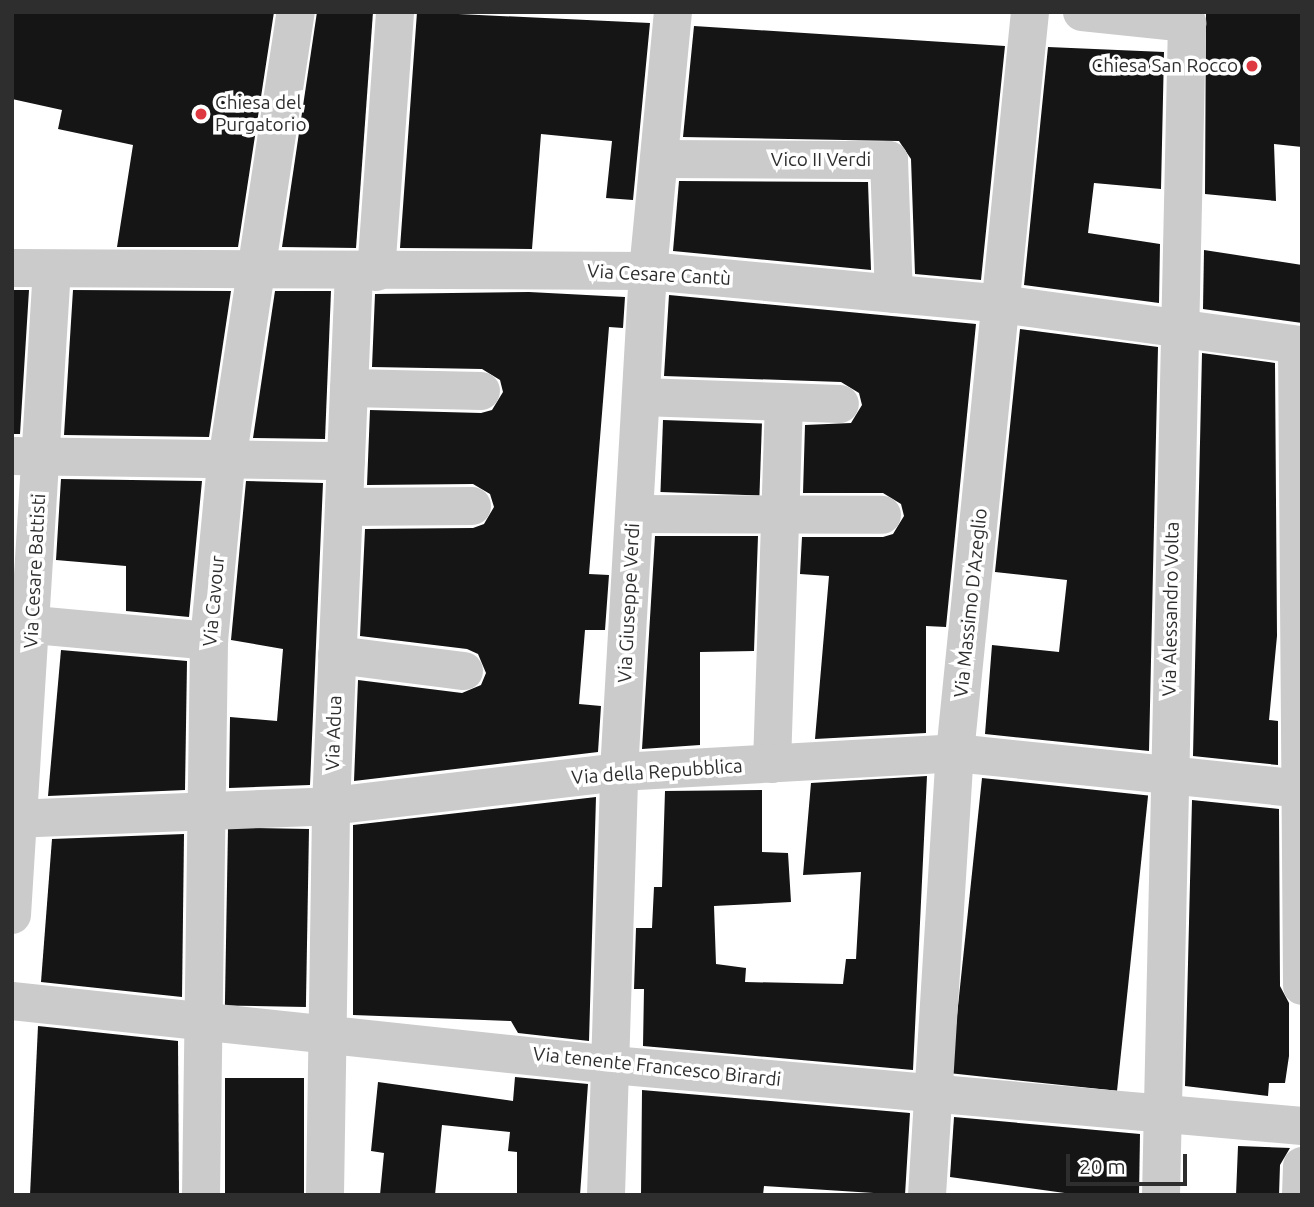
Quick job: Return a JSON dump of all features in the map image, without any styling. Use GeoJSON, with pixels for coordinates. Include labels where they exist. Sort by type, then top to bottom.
{"type":"FeatureCollection","features":[{"type":"Feature","properties":{"kind":"street","name":"Via Cavour"},"geometry":{"type":"LineString","coordinates":[[201,1195],[204,810],[209,640],[228,459],[296,12]]}},
{"type":"Feature","properties":{"kind":"street","name":"Via Adua"},"geometry":{"type":"LineString","coordinates":[[325,1195],[325,1031],[331,806],[349,388],[395,12]]}},
{"type":"Feature","properties":{"kind":"street","name":"Via Giuseppe Verdi"},"geometry":{"type":"LineString","coordinates":[[606,1195],[619,772],[648,271],[673,12]]}},
{"type":"Feature","properties":{"kind":"street","name":"Via Massimo D'Azeglio"},"geometry":{"type":"LineString","coordinates":[[927,1195],[956,753],[1030,12]]}},
{"type":"Feature","properties":{"kind":"street"},"geometry":{"type":"LineString","coordinates":[[1082,12],[1145,14]]}},
{"type":"Feature","properties":{"kind":"street","name":"Via Alessandro Volta"},"geometry":{"type":"LineString","coordinates":[[1145,14],[1186,23],[1167,777],[1161,1195]]}},
{"type":"Feature","properties":{"kind":"street","name":"Vico II Verdi"},"geometry":{"type":"LineString","coordinates":[[660,159],[889,160],[894,294]]}},
{"type":"Feature","properties":{"kind":"street","name":"Via Cesare Cantù"},"geometry":{"type":"LineString","coordinates":[[12,268],[256,274],[648,271],[1001,304],[1299,345]]}},
{"type":"Feature","properties":{"kind":"street","name":"Via Cesare Battisti"},"geometry":{"type":"LineString","coordinates":[[12,915],[27,456],[52,269]]}},
{"type":"Feature","properties":{"kind":"street"},"geometry":{"type":"LineString","coordinates":[[1299,345],[1302,986]]}},
{"type":"Feature","properties":{"kind":"street"},"geometry":{"type":"LineString","coordinates":[[349,388],[481,391]]}},
{"type":"Feature","properties":{"kind":"street"},"geometry":{"type":"LineString","coordinates":[[641,397],[784,406],[840,404]]}},
{"type":"Feature","properties":{"kind":"street"},"geometry":{"type":"LineString","coordinates":[[772,764],[784,406]]}},
{"type":"Feature","properties":{"kind":"street"},"geometry":{"type":"LineString","coordinates":[[27,456],[346,461]]}},
{"type":"Feature","properties":{"kind":"street"},"geometry":{"type":"LineString","coordinates":[[344,507],[472,506]]}},
{"type":"Feature","properties":{"kind":"street"},"geometry":{"type":"LineString","coordinates":[[635,514],[780,517],[882,514]]}},
{"type":"Feature","properties":{"kind":"street"},"geometry":{"type":"LineString","coordinates":[[22,624],[209,640]]}},
{"type":"Feature","properties":{"kind":"street"},"geometry":{"type":"LineString","coordinates":[[337,655],[464,671]]}},
{"type":"Feature","properties":{"kind":"street","name":"Via della Repubblica"},"geometry":{"type":"LineString","coordinates":[[16,819],[331,806],[619,772],[956,753],[1302,789]]}},
{"type":"Feature","properties":{"kind":"street","name":"Via tenente Francesco Birardi"},"geometry":{"type":"LineString","coordinates":[[12,1001],[325,1031],[611,1065],[1302,1126]]}},
{"type":"Feature","properties":{"kind":"street"},"geometry":{"type":"LineString","coordinates":[[1301,1195],[1302,1166]]}},
{"type":"Feature","properties":{"kind":"building"},"geometry":{"type":"Polygon","coordinates":[[[12,12],[274,12],[238,247],[117,247],[133,145],[58,129],[62,110],[12,99],[12,12]]]}},
{"type":"Feature","properties":{"kind":"building"},"geometry":{"type":"Polygon","coordinates":[[[317,12],[373,12],[356,248],[282,247],[317,12]]]}},
{"type":"Feature","properties":{"kind":"building"},"geometry":{"type":"Polygon","coordinates":[[[417,12],[650,23],[633,200],[606,198],[612,141],[541,134],[532,249],[400,248],[417,12]]]}},
{"type":"Feature","properties":{"kind":"building"},"geometry":{"type":"Polygon","coordinates":[[[1206,12],[1302,14],[1302,147],[1274,144],[1276,201],[1205,194],[1206,12]]]}},
{"type":"Feature","properties":{"kind":"building"},"geometry":{"type":"Polygon","coordinates":[[[694,26],[1005,46],[981,280],[915,274],[911,159],[899,141],[683,137],[694,26]]]}},
{"type":"Feature","properties":{"kind":"building"},"geometry":{"type":"Polygon","coordinates":[[[1048,47],[1164,52],[1161,189],[1094,183],[1088,233],[1160,244],[1159,303],[1024,285],[1048,47]]]}},
{"type":"Feature","properties":{"kind":"building"},"geometry":{"type":"Polygon","coordinates":[[[679,181],[868,182],[871,270],[673,251],[679,181]]]}},
{"type":"Feature","properties":{"kind":"building"},"geometry":{"type":"Polygon","coordinates":[[[1204,250],[1302,265],[1302,323],[1203,309],[1204,250]]]}},
{"type":"Feature","properties":{"kind":"building"},"geometry":{"type":"Polygon","coordinates":[[[12,290],[29,290],[20,434],[12,434],[12,290]]]}},
{"type":"Feature","properties":{"kind":"building"},"geometry":{"type":"Polygon","coordinates":[[[73,290],[231,291],[209,437],[64,435],[73,290]]]}},
{"type":"Feature","properties":{"kind":"building"},"geometry":{"type":"Polygon","coordinates":[[[275,291],[331,291],[325,439],[253,438],[275,291]]]}},
{"type":"Feature","properties":{"kind":"building"},"geometry":{"type":"Polygon","coordinates":[[[529,292],[625,297],[623,328],[609,327],[589,574],[609,575],[605,630],[585,630],[579,704],[601,706],[598,752],[354,781],[358,680],[462,693],[481,685],[486,673],[478,654],[467,649],[360,636],[365,529],[473,528],[484,524],[494,507],[490,494],[473,484],[367,485],[370,410],[481,413],[492,410],[503,392],[500,380],[482,369],[372,367],[375,294],[529,292]]]}},
{"type":"Feature","properties":{"kind":"building"},"geometry":{"type":"Polygon","coordinates":[[[669,295],[976,324],[946,627],[926,626],[926,733],[815,739],[829,576],[800,574],[802,537],[883,537],[893,534],[904,516],[901,504],[883,493],[803,493],[805,425],[851,423],[862,405],[859,393],[841,382],[664,376],[669,295]]]}},
{"type":"Feature","properties":{"kind":"building"},"geometry":{"type":"Polygon","coordinates":[[[1020,329],[1158,347],[1149,751],[985,734],[992,645],[1059,652],[1067,580],[995,572],[1020,329]]]}},
{"type":"Feature","properties":{"kind":"building"},"geometry":{"type":"Polygon","coordinates":[[[1202,353],[1275,363],[1277,636],[1269,720],[1278,721],[1278,765],[1193,756],[1202,353]]]}},
{"type":"Feature","properties":{"kind":"building"},"geometry":{"type":"Polygon","coordinates":[[[663,420],[762,423],[759,495],[660,492],[663,420]]]}},
{"type":"Feature","properties":{"kind":"building"},"geometry":{"type":"Polygon","coordinates":[[[61,479],[202,481],[189,617],[126,611],[126,566],[56,560],[61,479]]]}},
{"type":"Feature","properties":{"kind":"building"},"geometry":{"type":"Polygon","coordinates":[[[246,481],[323,483],[310,785],[229,788],[230,717],[277,721],[283,649],[231,640],[246,481]]]}},
{"type":"Feature","properties":{"kind":"building"},"geometry":{"type":"Polygon","coordinates":[[[655,536],[758,536],[754,651],[700,652],[700,745],[642,749],[655,536]]]}},
{"type":"Feature","properties":{"kind":"building"},"geometry":{"type":"Polygon","coordinates":[[[61,650],[187,661],[185,790],[48,796],[61,650]]]}},
{"type":"Feature","properties":{"kind":"building"},"geometry":{"type":"Polygon","coordinates":[[[927,776],[913,1070],[643,1046],[644,989],[634,989],[636,928],[652,928],[654,887],[662,887],[665,791],[762,790],[762,852],[788,853],[791,902],[714,906],[716,964],[746,968],[745,982],[843,984],[846,959],[856,959],[861,872],[803,875],[811,783],[927,776]]]}},
{"type":"Feature","properties":{"kind":"building"},"geometry":{"type":"Polygon","coordinates":[[[982,778],[1148,795],[1117,1091],[951,1073],[982,778]]]}},
{"type":"Feature","properties":{"kind":"building"},"geometry":{"type":"Polygon","coordinates":[[[596,797],[589,1041],[518,1033],[511,1021],[353,1015],[353,825],[596,797]]]}},
{"type":"Feature","properties":{"kind":"building"},"geometry":{"type":"Polygon","coordinates":[[[1192,800],[1279,809],[1280,986],[1289,1003],[1289,1056],[1285,1083],[1269,1083],[1268,1096],[1185,1086],[1192,800]]]}},
{"type":"Feature","properties":{"kind":"building"},"geometry":{"type":"Polygon","coordinates":[[[228,828],[309,829],[306,1007],[225,1006],[228,828]]]}},
{"type":"Feature","properties":{"kind":"building"},"geometry":{"type":"Polygon","coordinates":[[[184,834],[182,997],[41,982],[52,839],[184,834]]]}},
{"type":"Feature","properties":{"kind":"building"},"geometry":{"type":"Polygon","coordinates":[[[38,1026],[178,1041],[179,1195],[30,1195],[38,1026]]]}},
{"type":"Feature","properties":{"kind":"building"},"geometry":{"type":"Polygon","coordinates":[[[515,1077],[588,1084],[580,1195],[517,1195],[517,1152],[508,1151],[510,1132],[442,1125],[435,1195],[380,1195],[384,1153],[371,1151],[378,1082],[513,1101],[515,1077]]]}},
{"type":"Feature","properties":{"kind":"building"},"geometry":{"type":"Polygon","coordinates":[[[225,1078],[304,1078],[304,1195],[225,1195],[225,1078]]]}},
{"type":"Feature","properties":{"kind":"building"},"geometry":{"type":"Polygon","coordinates":[[[642,1090],[910,1113],[905,1195],[764,1186],[763,1195],[641,1195],[642,1090]]]}},
{"type":"Feature","properties":{"kind":"building"},"geometry":{"type":"Polygon","coordinates":[[[954,1117],[1140,1134],[1139,1195],[1079,1195],[950,1177],[954,1117]]]}},
{"type":"Feature","properties":{"kind":"building"},"geometry":{"type":"Polygon","coordinates":[[[1238,1146],[1290,1148],[1280,1165],[1279,1195],[1236,1195],[1238,1146]]]}},
{"type":"Feature","properties":{"kind":"place","name":"Chiesa San Rocco"},"geometry":{"type":"Point","coordinates":[1252,66]}},
{"type":"Feature","properties":{"kind":"place","name":"Chiesa del Purgatorio"},"geometry":{"type":"Point","coordinates":[201,114]}}]}
